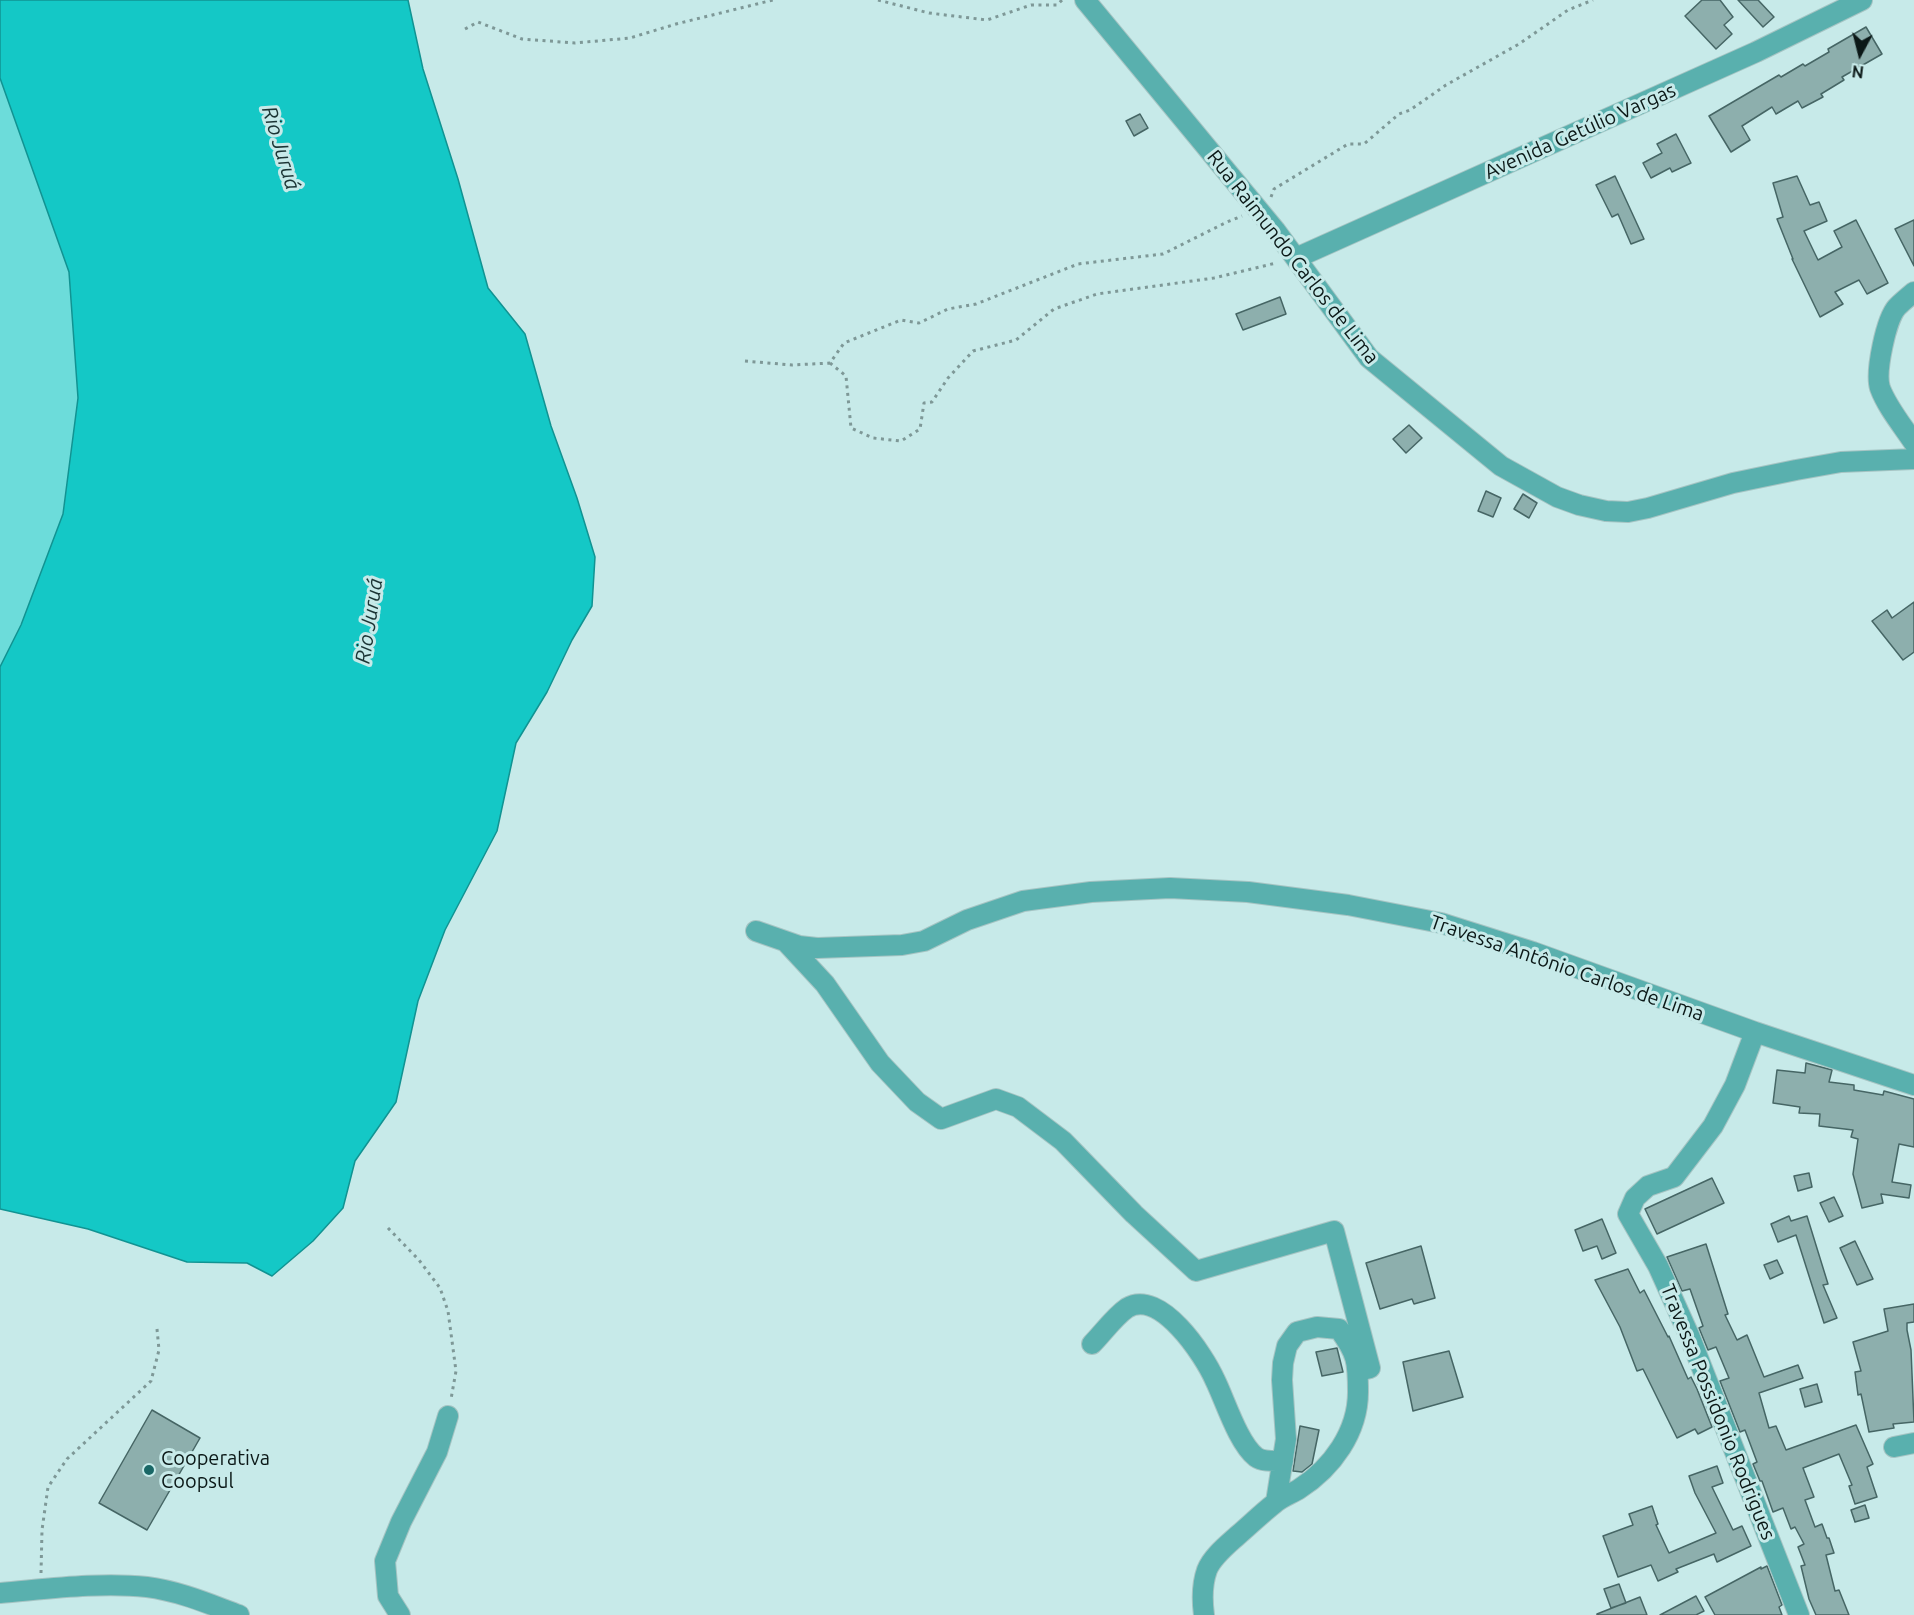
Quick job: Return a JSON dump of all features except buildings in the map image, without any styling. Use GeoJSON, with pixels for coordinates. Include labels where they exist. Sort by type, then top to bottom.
{"type":"FeatureCollection","features":[{"type":"Feature","properties":{"kind":"street","name":"Rua Raimundo Carlos de Lima"},"geometry":{"type":"LineString","coordinates":[[1085,0],[1296,258],[1369,358],[1501,466],[1579,505],[1606,511],[1628,512],[1733,483],[1796,470],[1840,462],[1914,459]]}},
{"type":"Feature","properties":{"kind":"street","name":"Avenida Getúlio Vargas"},"geometry":{"type":"LineString","coordinates":[[1296,258],[1756,51],[1862,0]]}},
{"type":"Feature","properties":{"kind":"street"},"geometry":{"type":"LineString","coordinates":[[1914,292],[1895,309],[1880,354],[1878,374],[1879,386],[1885,400],[1914,443]]}},
{"type":"Feature","properties":{"kind":"street","name":"Travessa Antônio Carlos de Lima"},"geometry":{"type":"LineString","coordinates":[[756,931],[787,943],[817,948],[902,945],[924,941],[967,920],[1023,901],[1091,892],[1170,888],[1248,892],[1348,905],[1441,923],[1533,952],[1755,1032],[1914,1084]]}},
{"type":"Feature","properties":{"kind":"street"},"geometry":{"type":"LineString","coordinates":[[787,943],[825,984],[880,1063],[917,1102],[941,1119],[996,1099],[1018,1107],[1063,1141],[1134,1214],[1196,1271],[1334,1231],[1371,1368],[1358,1371]]}},
{"type":"Feature","properties":{"kind":"street","name":"Travessa Possidonio Rodrigues"},"geometry":{"type":"LineString","coordinates":[[1755,1032],[1735,1085],[1713,1126],[1674,1177],[1648,1186],[1635,1198],[1628,1214],[1658,1266],[1689,1335],[1799,1615]]}},
{"type":"Feature","properties":{"kind":"street"},"geometry":{"type":"LineString","coordinates":[[1092,1344],[1128,1307],[1148,1304],[1166,1314],[1179,1327],[1215,1379],[1224,1404],[1250,1450],[1257,1458],[1267,1461],[1283,1461]]}},
{"type":"Feature","properties":{"kind":"street"},"geometry":{"type":"LineString","coordinates":[[1204,1615],[1203,1589],[1208,1568],[1226,1545],[1276,1502],[1309,1482],[1326,1468],[1342,1448],[1355,1419],[1358,1371],[1353,1349],[1339,1329],[1317,1327],[1297,1332],[1287,1346],[1282,1380],[1286,1439],[1276,1502]]}},
{"type":"Feature","properties":{"kind":"street"},"geometry":{"type":"LineString","coordinates":[[400,1615],[388,1596],[385,1561],[401,1522],[436,1452],[448,1416]]}},
{"type":"Feature","properties":{"kind":"street"},"geometry":{"type":"LineString","coordinates":[[1894,1447],[1914,1443]]}},
{"type":"Feature","properties":{"kind":"street"},"geometry":{"type":"LineString","coordinates":[[0,1593],[111,1586],[147,1587],[193,1598],[239,1615]]}},
{"type":"Feature","properties":{"kind":"path"},"geometry":{"type":"LineString","coordinates":[[465,29],[478,22],[522,39],[575,43],[630,39],[676,24],[773,0]]}},
{"type":"Feature","properties":{"kind":"path"},"geometry":{"type":"LineString","coordinates":[[878,0],[930,13],[987,20],[1031,5],[1057,5],[1062,0]]}},
{"type":"Feature","properties":{"kind":"path"},"geometry":{"type":"LineString","coordinates":[[830,363],[844,343],[901,320],[919,322],[948,309],[976,304],[1078,264],[1163,254],[1227,222],[1258,211],[1268,204],[1274,189],[1330,153],[1348,144],[1364,144],[1399,114],[1410,110],[1446,85],[1519,44],[1568,10],[1593,0]]}},
{"type":"Feature","properties":{"kind":"path"},"geometry":{"type":"LineString","coordinates":[[745,361],[792,365],[830,363],[846,376],[851,428],[873,438],[901,441],[920,429],[924,403],[932,402],[948,378],[974,351],[1016,340],[1054,309],[1097,294],[1214,278],[1296,258]]}},
{"type":"Feature","properties":{"kind":"path"},"geometry":{"type":"LineString","coordinates":[[388,1228],[419,1260],[440,1288],[448,1311],[456,1371],[448,1416]]}},
{"type":"Feature","properties":{"kind":"path"},"geometry":{"type":"LineString","coordinates":[[41,1590],[42,1530],[48,1487],[67,1459],[151,1381],[159,1350],[157,1329]]}},
{"type":"Feature","properties":{"kind":"shaded area"},"geometry":{"type":"Polygon","coordinates":[[[0,78],[69,272],[78,398],[63,514],[21,625],[0,667],[0,78]]]}},
{"type":"Feature","properties":{"kind":"water","name":"Rio Juruá"},"geometry":{"type":"Polygon","coordinates":[[[0,0],[408,0],[423,69],[458,179],[488,288],[525,334],[551,426],[595,557],[592,606],[572,640],[547,692],[516,743],[497,831],[445,930],[418,1001],[396,1102],[355,1161],[343,1208],[313,1241],[272,1276],[247,1263],[187,1262],[88,1229],[0,1209],[0,667],[21,625],[63,514],[78,398],[69,272],[0,78],[0,0]]]}},
{"type":"Feature","properties":{"kind":"place","name":"Cooperativa Coopsul"},"geometry":{"type":"Point","coordinates":[149,1470]}}]}
